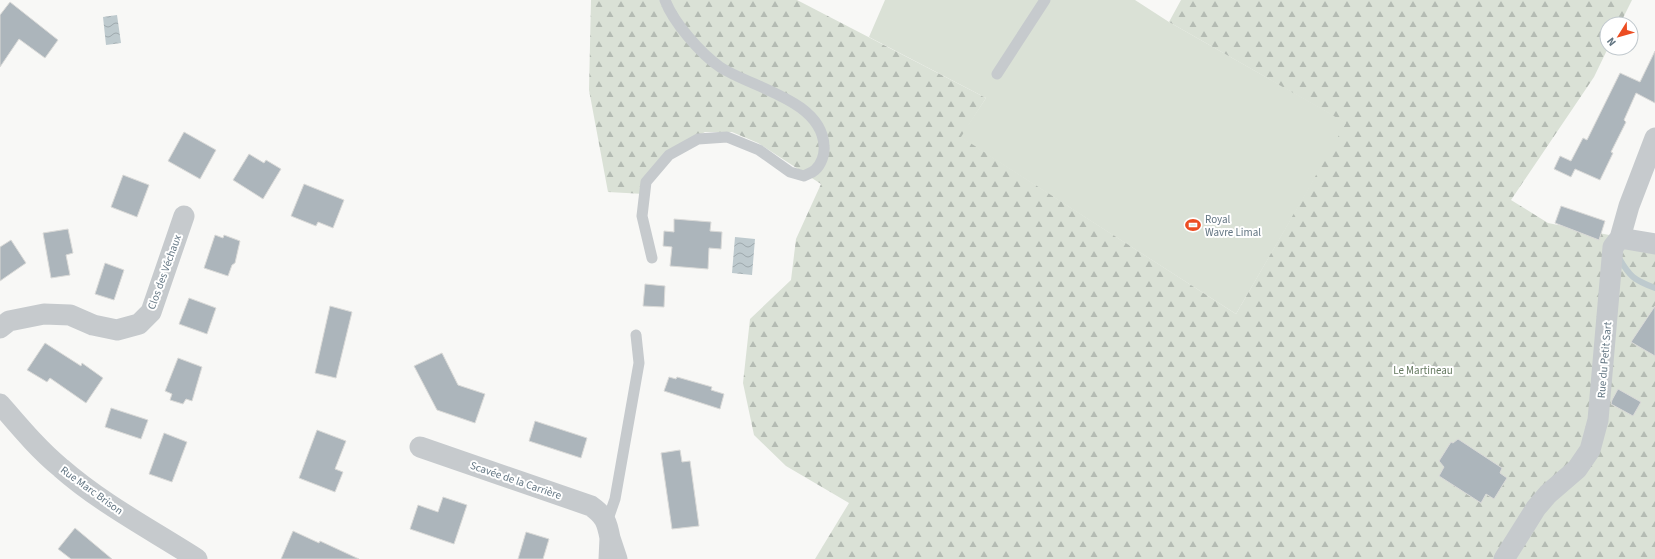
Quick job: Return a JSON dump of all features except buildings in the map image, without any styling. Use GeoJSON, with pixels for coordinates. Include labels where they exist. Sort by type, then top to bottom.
{"type":"FeatureCollection","features":[{"type":"Feature","properties":{"kind":"street","name":"Rue du Petit Sart"},"geometry":{"type":"LineString","coordinates":[[1504,559],[1536,508],[1548,494],[1576,469],[1590,450],[1598,420],[1613,247],[1620,238],[1629,206],[1655,138]]}},
{"type":"Feature","properties":{"kind":"street","name":"Clos des Véchaux"},"geometry":{"type":"LineString","coordinates":[[0,328],[10,321],[44,314],[70,315],[93,325],[117,330],[139,324],[151,312],[184,216]]}},
{"type":"Feature","properties":{"kind":"street"},"geometry":{"type":"LineString","coordinates":[[1620,238],[1655,244]]}},
{"type":"Feature","properties":{"kind":"street","name":"Rue Marc Brison"},"geometry":{"type":"LineString","coordinates":[[0,404],[32,441],[61,468],[94,494],[197,559]]}},
{"type":"Feature","properties":{"kind":"street","name":"Scavée de la Carrière"},"geometry":{"type":"LineString","coordinates":[[420,446],[591,506],[600,512],[608,530],[617,559]]}},
{"type":"Feature","properties":{"kind":"street"},"geometry":{"type":"LineString","coordinates":[[608,530],[609,559]]}},
{"type":"Feature","properties":{"kind":"lane"},"geometry":{"type":"LineString","coordinates":[[652,258],[642,216],[646,182],[669,155],[698,139],[727,137],[759,150],[790,172],[804,176],[815,170],[825,153],[824,136],[813,120],[796,104],[721,67],[695,45],[668,9],[665,0]]}},
{"type":"Feature","properties":{"kind":"lane"},"geometry":{"type":"LineString","coordinates":[[997,74],[1045,0]]}},
{"type":"Feature","properties":{"kind":"lane"},"geometry":{"type":"LineString","coordinates":[[608,530],[615,499],[639,363],[636,335]]}},
{"type":"Feature","properties":{"kind":"green space","name":"Le Martineau"},"geometry":{"type":"Polygon","coordinates":[[[591,0],[797,0],[986,98],[961,137],[1236,314],[1346,123],[1169,22],[1181,0],[1632,0],[1624,16],[1599,16],[1599,56],[1604,56],[1594,77],[1511,200],[1548,223],[1655,244],[1655,559],[815,559],[849,503],[786,466],[754,435],[743,383],[750,319],[791,280],[796,239],[821,184],[758,143],[732,132],[705,132],[686,142],[658,168],[644,194],[608,192],[589,90],[591,0]]]}},
{"type":"Feature","properties":{"kind":"green space","name":"Royal Wavre Limal"},"geometry":{"type":"Polygon","coordinates":[[[885,0],[1135,0],[1169,22],[1347,123],[1236,314],[960,137],[986,98],[869,37],[885,0]]]}},
{"type":"Feature","properties":{"kind":"water"},"geometry":{"type":"Polygon","coordinates":[[[117,15],[121,43],[106,45],[103,17],[117,15]]]}},
{"type":"Feature","properties":{"kind":"water"},"geometry":{"type":"Polygon","coordinates":[[[735,237],[755,239],[752,275],[732,273],[735,237]]]}},
{"type":"Feature","properties":{"kind":"waterway"},"geometry":{"type":"LineString","coordinates":[[1619,258],[1626,270],[1633,277],[1642,283],[1655,288]]}},
{"type":"Feature","properties":{"kind":"place","name":"Royal Wavre Limal"},"geometry":{"type":"Point","coordinates":[1193,225]}}]}
